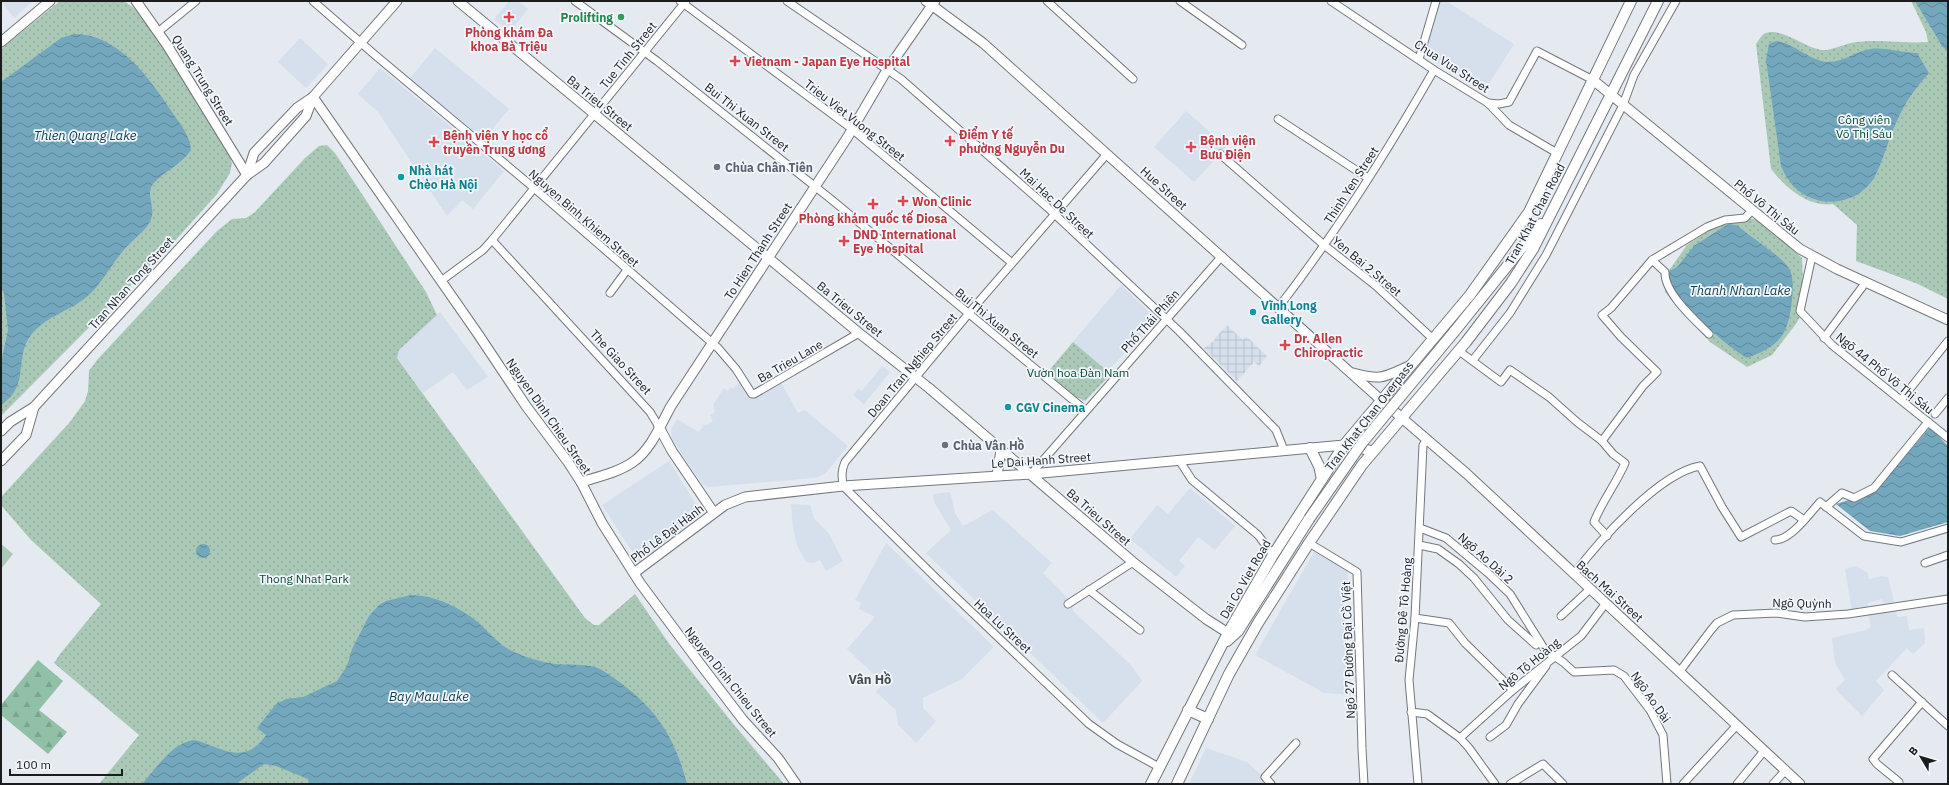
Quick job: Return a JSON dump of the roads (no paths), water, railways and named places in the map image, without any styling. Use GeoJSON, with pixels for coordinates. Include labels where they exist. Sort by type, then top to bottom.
{"type":"FeatureCollection","features":[{"type":"Feature","properties":{"kind":"main road","name":"Tran Khat Chan Road"},"geometry":{"type":"LineString","coordinates":[[1522,223],[1632,1]]}},
{"type":"Feature","properties":{"kind":"main road","name":"Tran Khat Chan Road"},"geometry":{"type":"LineString","coordinates":[[1402,418],[1459,351],[1511,283],[1533,250],[1658,1]]}},
{"type":"Feature","properties":{"kind":"main road","name":"Tran Khat Chan Overpass"},"geometry":{"type":"LineString","coordinates":[[1223,645],[1238,631],[1288,552],[1351,458],[1552,210]]}},
{"type":"Feature","properties":{"kind":"main road","name":"Tran Khat Chan Overpass"},"geometry":{"type":"LineString","coordinates":[[1478,302],[1513,248],[1522,223]]}},
{"type":"Feature","properties":{"kind":"main road","name":"Dai Co Viet Road"},"geometry":{"type":"LineString","coordinates":[[1151,784],[1228,633],[1273,555],[1344,445],[1414,363],[1470,294],[1522,223]]}},
{"type":"Feature","properties":{"kind":"main road"},"geometry":{"type":"LineString","coordinates":[[1433,339],[1426,354],[1426,363],[1436,369],[1446,365]]}},
{"type":"Feature","properties":{"kind":"main road"},"geometry":{"type":"LineString","coordinates":[[1177,784],[1229,674],[1258,623],[1345,489],[1373,451],[1402,418]]}},
{"type":"Feature","properties":{"kind":"main road"},"geometry":{"type":"LineString","coordinates":[[1310,448],[1319,466],[1322,479],[1330,474],[1336,474],[1341,479],[1345,489]]}},
{"type":"Feature","properties":{"kind":"main road","name":"Tran Khat Chan Overpass"},"geometry":{"type":"LineString","coordinates":[[1258,623],[1268,595],[1288,552]]}},
{"type":"Feature","properties":{"kind":"main road"},"geometry":{"type":"LineString","coordinates":[[1188,710],[1208,719]]}},
{"type":"Feature","properties":{"kind":"street"},"geometry":{"type":"LineString","coordinates":[[1,42],[50,1]]}},
{"type":"Feature","properties":{"kind":"street","name":"Quang Trung Street"},"geometry":{"type":"LineString","coordinates":[[136,1],[158,32],[228,142],[246,175]]}},
{"type":"Feature","properties":{"kind":"street"},"geometry":{"type":"LineString","coordinates":[[158,32],[196,1]]}},
{"type":"Feature","properties":{"kind":"street","name":"Nguyen Binh Khiem Street"},"geometry":{"type":"LineString","coordinates":[[313,1],[534,188],[712,343]]}},
{"type":"Feature","properties":{"kind":"street","name":"Tran Nhan Tong Street"},"geometry":{"type":"LineString","coordinates":[[246,175],[254,153],[296,108],[313,97],[397,1]]}},
{"type":"Feature","properties":{"kind":"street","name":"Ba Trieu Street"},"geometry":{"type":"LineString","coordinates":[[458,1],[859,334],[915,378],[1031,474],[1133,562],[1206,619],[1228,633]]}},
{"type":"Feature","properties":{"kind":"street","name":"Bui Thi Xuan Street"},"geometry":{"type":"LineString","coordinates":[[575,1],[644,51],[815,186],[1085,410]]}},
{"type":"Feature","properties":{"kind":"street","name":"Mai Hac De Street"},"geometry":{"type":"LineString","coordinates":[[787,1],[901,79],[1054,215],[1167,319],[1276,430],[1284,450]]}},
{"type":"Feature","properties":{"kind":"street"},"geometry":{"type":"LineString","coordinates":[[1047,1],[1133,79]]}},
{"type":"Feature","properties":{"kind":"street"},"geometry":{"type":"LineString","coordinates":[[1180,1],[1242,45]]}},
{"type":"Feature","properties":{"kind":"street","name":"Chua Vua Street"},"geometry":{"type":"LineString","coordinates":[[1331,1],[1434,70],[1488,103],[1509,125],[1557,153]]}},
{"type":"Feature","properties":{"kind":"street"},"geometry":{"type":"LineString","coordinates":[[1419,59],[1436,1]]}},
{"type":"Feature","properties":{"kind":"street"},"geometry":{"type":"LineString","coordinates":[[1473,360],[1510,313],[1546,255],[1623,105],[1634,75],[1676,1]]}},
{"type":"Feature","properties":{"kind":"street","name":"Tue Tinh Street"},"geometry":{"type":"LineString","coordinates":[[441,281],[484,250],[683,2]]}},
{"type":"Feature","properties":{"kind":"street","name":"Trieu Viet Vuong Street"},"geometry":{"type":"LineString","coordinates":[[683,2],[852,129],[1012,263]]}},
{"type":"Feature","properties":{"kind":"street","name":"To Hien Thanh Street"},"geometry":{"type":"LineString","coordinates":[[581,482],[633,462],[645,450],[671,406],[769,258],[931,2]]}},
{"type":"Feature","properties":{"kind":"street","name":"Hue Street"},"geometry":{"type":"LineString","coordinates":[[931,2],[983,42],[1402,418]]}},
{"type":"Feature","properties":{"kind":"street"},"geometry":{"type":"LineString","coordinates":[[1488,103],[1499,104],[1509,102],[1537,51],[1593,80]]}},
{"type":"Feature","properties":{"kind":"street","name":"Thinh Yen Street"},"geometry":{"type":"LineString","coordinates":[[1278,308],[1324,245],[1400,130],[1434,70]]}},
{"type":"Feature","properties":{"kind":"street","name":"Phố Võ Thị Sáu"},"geometry":{"type":"LineString","coordinates":[[1593,80],[1789,241],[1812,256],[1948,320]]}},
{"type":"Feature","properties":{"kind":"street","name":"Tran Nhan Tong Street"},"geometry":{"type":"LineString","coordinates":[[1,431],[10,422],[34,407],[246,175],[264,163],[306,116],[313,97]]}},
{"type":"Feature","properties":{"kind":"street","name":"Nguyen Dinh Chieu Street"},"geometry":{"type":"LineString","coordinates":[[313,97],[526,406],[581,482],[592,506],[634,573],[743,720],[778,758],[796,784]]}},
{"type":"Feature","properties":{"kind":"street"},"geometry":{"type":"LineString","coordinates":[[1278,119],[1368,178]]}},
{"type":"Feature","properties":{"kind":"street","name":"Doan Tran Nghiep Street"},"geometry":{"type":"LineString","coordinates":[[843,486],[841,471],[845,462],[1012,263],[1107,154]]}},
{"type":"Feature","properties":{"kind":"street","name":"Yen Bai 2 Street"},"geometry":{"type":"LineString","coordinates":[[1220,154],[1324,245],[1376,286],[1433,339]]}},
{"type":"Feature","properties":{"kind":"street"},"geometry":{"type":"LineString","coordinates":[[1602,441],[1643,386],[1657,372],[1621,337],[1602,315],[1611,308],[1652,260],[1707,227],[1725,220],[1745,218],[1752,210]]}},
{"type":"Feature","properties":{"kind":"street","name":"The Giao Street"},"geometry":{"type":"LineString","coordinates":[[492,240],[650,412],[672,451],[714,513]]}},
{"type":"Feature","properties":{"kind":"street","name":"Phố Thái Phiên"},"geometry":{"type":"LineString","coordinates":[[1031,474],[1085,410],[1222,256]]}},
{"type":"Feature","properties":{"kind":"street"},"geometry":{"type":"LineString","coordinates":[[1812,256],[1800,311],[1824,338]]}},
{"type":"Feature","properties":{"kind":"street"},"geometry":{"type":"LineString","coordinates":[[1652,260],[1665,272],[1665,278],[1676,298],[1709,334]]}},
{"type":"Feature","properties":{"kind":"street"},"geometry":{"type":"LineString","coordinates":[[610,293],[627,270]]}},
{"type":"Feature","properties":{"kind":"street","name":"Ngõ 44 Phố Võ Thị Sáu"},"geometry":{"type":"LineString","coordinates":[[1866,282],[1824,338],[1948,438]]}},
{"type":"Feature","properties":{"kind":"street","name":"Ba Trieu Lane"},"geometry":{"type":"LineString","coordinates":[[712,343],[727,356],[752,394],[754,394],[859,334]]}},
{"type":"Feature","properties":{"kind":"street"},"geometry":{"type":"LineString","coordinates":[[1901,400],[1948,341]]}},
{"type":"Feature","properties":{"kind":"street"},"geometry":{"type":"LineString","coordinates":[[1459,351],[1501,382],[1510,370],[1550,397],[1577,422],[1602,441],[1613,454],[1625,463],[1606,496],[1594,522],[1607,536]]}},
{"type":"Feature","properties":{"kind":"street"},"geometry":{"type":"LineString","coordinates":[[1350,372],[1377,379],[1386,377],[1414,363]]}},
{"type":"Feature","properties":{"kind":"street"},"geometry":{"type":"LineString","coordinates":[[1935,414],[1948,398]]}},
{"type":"Feature","properties":{"kind":"street","name":"Tran Nhan Tong Street"},"geometry":{"type":"LineString","coordinates":[[1,461],[26,435],[34,407]]}},
{"type":"Feature","properties":{"kind":"street","name":"Bach Mai Street"},"geometry":{"type":"LineString","coordinates":[[1402,418],[1479,485],[1800,784]]}},
{"type":"Feature","properties":{"kind":"street"},"geometry":{"type":"LineString","coordinates":[[1775,540],[1782,540],[1821,502],[1842,493],[1854,498],[1871,490],[1928,422]]}},
{"type":"Feature","properties":{"kind":"street","name":"Đường Đê Tô Hoàng"},"geometry":{"type":"LineString","coordinates":[[1418,784],[1408,680],[1415,618],[1423,445],[1427,440]]}},
{"type":"Feature","properties":{"kind":"street","name":"Le Dai Hanh Street"},"geometry":{"type":"LineString","coordinates":[[714,513],[732,501],[745,497],[843,486],[1031,474],[1344,445],[1373,451]]}},
{"type":"Feature","properties":{"kind":"street"},"geometry":{"type":"LineString","coordinates":[[997,475],[1001,450]]}},
{"type":"Feature","properties":{"kind":"street"},"geometry":{"type":"LineString","coordinates":[[1179,460],[1192,480],[1258,535],[1273,555]]}},
{"type":"Feature","properties":{"kind":"street"},"geometry":{"type":"LineString","coordinates":[[1574,574],[1641,500],[1689,468],[1700,466],[1722,507],[1741,537],[1791,511],[1804,520]]}},
{"type":"Feature","properties":{"kind":"street","name":"Hoa Lu Street"},"geometry":{"type":"LineString","coordinates":[[843,486],[937,579],[1089,724],[1117,744],[1160,767]]}},
{"type":"Feature","properties":{"kind":"street"},"geometry":{"type":"LineString","coordinates":[[1821,502],[1864,536],[1901,542],[1948,528]]}},
{"type":"Feature","properties":{"kind":"street","name":"Phố Lê Đại Hành"},"geometry":{"type":"LineString","coordinates":[[634,573],[714,513]]}},
{"type":"Feature","properties":{"kind":"street","name":"Ngõ Ao Dài 2"},"geometry":{"type":"LineString","coordinates":[[1420,528],[1446,538],[1488,573],[1510,594],[1538,642],[1554,656]]}},
{"type":"Feature","properties":{"kind":"street","name":"Ngõ 27 Đường Đại Cồ Việt"},"geometry":{"type":"LineString","coordinates":[[1309,543],[1357,572],[1364,784]]}},
{"type":"Feature","properties":{"kind":"street"},"geometry":{"type":"LineString","coordinates":[[1419,545],[1438,549],[1459,564],[1474,578],[1508,620],[1536,645]]}},
{"type":"Feature","properties":{"kind":"street"},"geometry":{"type":"LineString","coordinates":[[1924,562],[1948,555]]}},
{"type":"Feature","properties":{"kind":"street"},"geometry":{"type":"LineString","coordinates":[[1068,604],[1133,562]]}},
{"type":"Feature","properties":{"kind":"street"},"geometry":{"type":"LineString","coordinates":[[1561,616],[1590,589]]}},
{"type":"Feature","properties":{"kind":"street"},"geometry":{"type":"LineString","coordinates":[[1089,590],[1140,630]]}},
{"type":"Feature","properties":{"kind":"street","name":"Ngõ Quỳnh"},"geometry":{"type":"LineString","coordinates":[[1680,671],[1717,623],[1733,615],[1776,613],[1806,617],[1848,614],[1948,599]]}},
{"type":"Feature","properties":{"kind":"street","name":"Ngõ Tô Hoàng"},"geometry":{"type":"LineString","coordinates":[[1460,738],[1513,690],[1581,636],[1606,603]]}},
{"type":"Feature","properties":{"kind":"street"},"geometry":{"type":"LineString","coordinates":[[1415,618],[1449,623],[1465,644],[1513,690]]}},
{"type":"Feature","properties":{"kind":"street"},"geometry":{"type":"LineString","coordinates":[[1490,737],[1506,725],[1518,704],[1554,656]]}},
{"type":"Feature","properties":{"kind":"street","name":"Ngõ Ao Dài"},"geometry":{"type":"LineString","coordinates":[[1554,656],[1574,672],[1614,670],[1624,676],[1650,710],[1663,735],[1667,784]]}},
{"type":"Feature","properties":{"kind":"street"},"geometry":{"type":"LineString","coordinates":[[1892,675],[1948,726]]}},
{"type":"Feature","properties":{"kind":"street"},"geometry":{"type":"LineString","coordinates":[[1899,782],[1873,759],[1922,702]]}},
{"type":"Feature","properties":{"kind":"street"},"geometry":{"type":"LineString","coordinates":[[1411,712],[1427,714],[1460,738],[1495,784]]}},
{"type":"Feature","properties":{"kind":"street"},"geometry":{"type":"LineString","coordinates":[[1683,784],[1737,725]]}},
{"type":"Feature","properties":{"kind":"street"},"geometry":{"type":"LineString","coordinates":[[1271,784],[1264,777],[1296,743]]}},
{"type":"Feature","properties":{"kind":"street"},"geometry":{"type":"LineString","coordinates":[[1737,784],[1764,750]]}},
{"type":"Feature","properties":{"kind":"street"},"geometry":{"type":"LineString","coordinates":[[1510,784],[1543,764],[1563,784]]}},
{"type":"Feature","properties":{"kind":"street"},"geometry":{"type":"LineString","coordinates":[[1773,784],[1786,770]]}},
{"type":"Feature","properties":{"kind":"water"},"geometry":{"type":"Polygon","coordinates":[[[1915,1],[1948,1],[1948,52],[1942,46],[1915,1]]]}},
{"type":"Feature","properties":{"kind":"water","name":"Thien Quang Lake"},"geometry":{"type":"Polygon","coordinates":[[[74,34],[90,36],[105,42],[119,50],[132,61],[154,86],[181,125],[189,139],[191,150],[183,159],[157,179],[153,184],[150,192],[152,215],[149,224],[126,247],[92,292],[77,304],[44,322],[31,335],[23,353],[19,380],[16,389],[1,405],[1,363],[8,330],[4,293],[1,288],[1,82],[61,38],[74,34]]]}},
{"type":"Feature","properties":{"kind":"water"},"geometry":{"type":"Polygon","coordinates":[[[1776,41],[1783,42],[1820,61],[1827,62],[1838,61],[1871,49],[1917,53],[1929,73],[1919,84],[1906,103],[1893,129],[1876,174],[1866,188],[1851,198],[1834,202],[1825,202],[1811,198],[1795,188],[1787,178],[1781,166],[1766,60],[1769,44],[1776,41]]]}},
{"type":"Feature","properties":{"kind":"water","name":"Thanh Nhan Lake"},"geometry":{"type":"Polygon","coordinates":[[[1730,224],[1738,226],[1785,263],[1790,270],[1792,278],[1792,300],[1785,330],[1775,343],[1759,353],[1747,358],[1712,332],[1688,308],[1671,283],[1668,272],[1677,267],[1694,246],[1730,224]]]}},
{"type":"Feature","properties":{"kind":"water"},"geometry":{"type":"Polygon","coordinates":[[[1930,427],[1948,446],[1948,522],[1900,536],[1870,531],[1836,504],[1875,492],[1930,427]]]}},
{"type":"Feature","properties":{"kind":"water"},"geometry":{"type":"Polygon","coordinates":[[[203,544],[208,546],[210,551],[208,556],[203,558],[198,556],[196,551],[198,546],[203,544]]]}},
{"type":"Feature","properties":{"kind":"water","name":"Bay Mau Lake"},"geometry":{"type":"Polygon","coordinates":[[[411,595],[430,597],[449,604],[475,620],[509,650],[534,660],[601,669],[644,702],[663,726],[677,752],[687,784],[309,784],[308,779],[276,766],[264,764],[236,784],[142,784],[169,753],[175,748],[189,741],[194,740],[224,750],[239,753],[253,748],[260,743],[266,735],[257,728],[276,704],[286,699],[303,697],[337,681],[347,666],[352,649],[369,616],[379,605],[386,601],[411,595]]]}},
{"type":"Feature","properties":{"kind":"place","name":"Phòng khám Đa khoa Bà Triệu"},"geometry":{"type":"Point","coordinates":[509,17]}},
{"type":"Feature","properties":{"kind":"place","name":"Prolifting"},"geometry":{"type":"Point","coordinates":[621,17]}},
{"type":"Feature","properties":{"kind":"place","name":"Vietnam - Japan Eye Hospital"},"geometry":{"type":"Point","coordinates":[735,61]}},
{"type":"Feature","properties":{"kind":"place","name":"Điểm Y tế phường Nguyễn Du"},"geometry":{"type":"Point","coordinates":[950,141]}},
{"type":"Feature","properties":{"kind":"place","name":"Bệnh viện Y học cổ truyền Trung ương"},"geometry":{"type":"Point","coordinates":[434,142]}},
{"type":"Feature","properties":{"kind":"place","name":"Bệnh viện Bưu Điện"},"geometry":{"type":"Point","coordinates":[1191,147]}},
{"type":"Feature","properties":{"kind":"place","name":"Chùa Chân Tiên"},"geometry":{"type":"Point","coordinates":[717,167]}},
{"type":"Feature","properties":{"kind":"place","name":"Nhà hát Chèo Hà Nội"},"geometry":{"type":"Point","coordinates":[401,177]}},
{"type":"Feature","properties":{"kind":"place","name":"Won Clinic"},"geometry":{"type":"Point","coordinates":[903,201]}},
{"type":"Feature","properties":{"kind":"place","name":"Phòng khám quốc tế Diosa"},"geometry":{"type":"Point","coordinates":[873,204]}},
{"type":"Feature","properties":{"kind":"place","name":"DND International Eye Hospital"},"geometry":{"type":"Point","coordinates":[844,241]}},
{"type":"Feature","properties":{"kind":"place","name":"Vĩnh Long Gallery"},"geometry":{"type":"Point","coordinates":[1253,312]}},
{"type":"Feature","properties":{"kind":"place","name":"Dr. Allen Chiropractic"},"geometry":{"type":"Point","coordinates":[1285,345]}},
{"type":"Feature","properties":{"kind":"place","name":"CGV Cinema"},"geometry":{"type":"Point","coordinates":[1008,407]}},
{"type":"Feature","properties":{"kind":"place","name":"Chùa Vân Hồ"},"geometry":{"type":"Point","coordinates":[945,445]}},
{"type":"Feature","properties":{"kind":"district","name":"Vân Hồ"},"geometry":{"type":"Point","coordinates":[870,679]}},
{"type":"Feature","properties":{"kind":"park label","name":"Công viên Võ Thị Sáu"},"geometry":{"type":"Point","coordinates":[1864,126]}},
{"type":"Feature","properties":{"kind":"park label","name":"Vườn hoa Đàn Nam"},"geometry":{"type":"Point","coordinates":[1078,372]}},
{"type":"Feature","properties":{"kind":"park label","name":"Thong Nhat Park"},"geometry":{"type":"Point","coordinates":[304,578]}}]}
